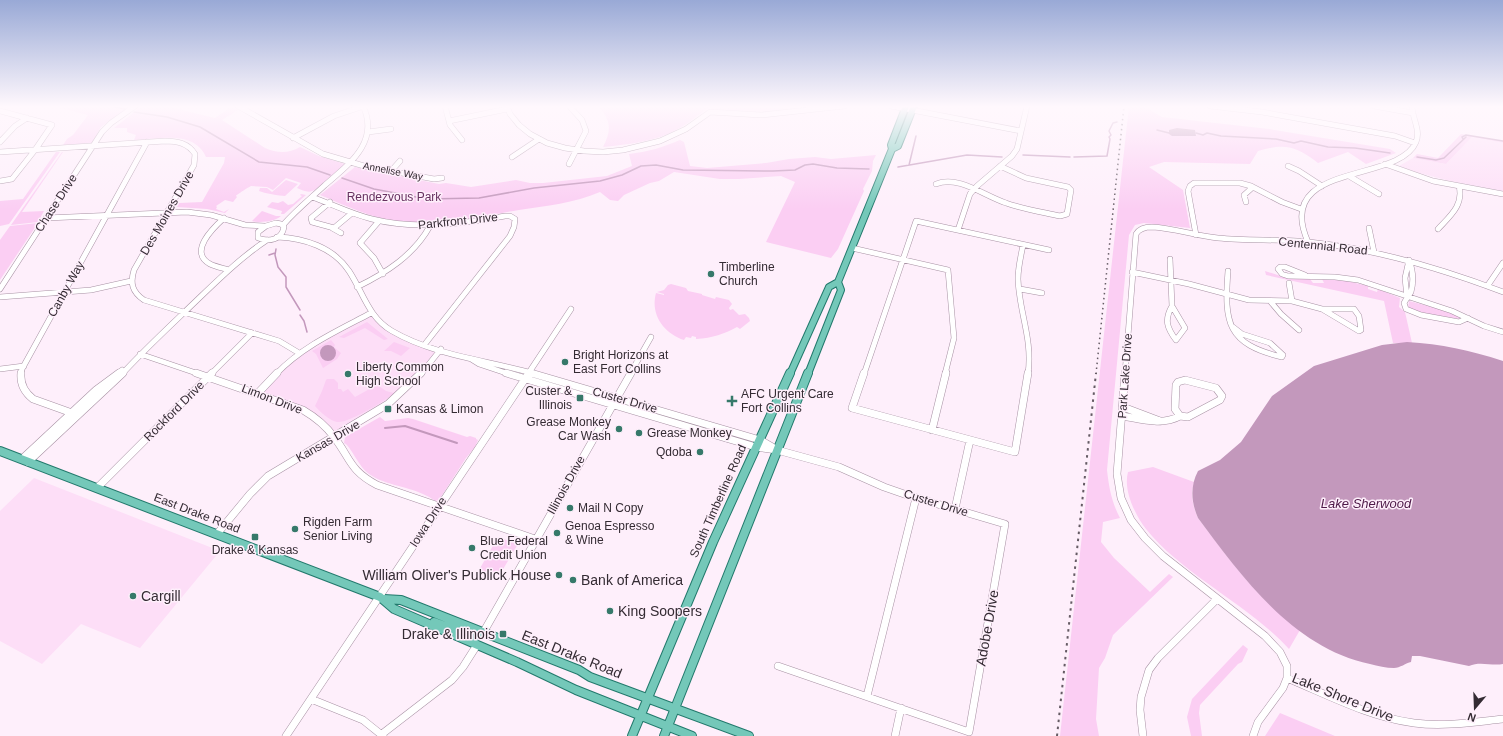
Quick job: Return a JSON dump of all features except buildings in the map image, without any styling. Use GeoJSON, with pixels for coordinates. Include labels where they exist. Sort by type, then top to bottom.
{"type":"FeatureCollection","features":[{"type":"Feature","properties":{"kind":"main road","name":"South Timberline Road"},"geometry":{"type":"LineString","coordinates":[[632,736],[713,542],[829,287],[838,282],[892,149],[891,145],[893,140]]}},
{"type":"Feature","properties":{"kind":"main road","name":"South Timberline Road"},"geometry":{"type":"LineString","coordinates":[[892,149],[898,146],[900,140]]}},
{"type":"Feature","properties":{"kind":"main road","name":"South Timberline Road"},"geometry":{"type":"LineString","coordinates":[[664,736],[841,290],[838,282]]}},
{"type":"Feature","properties":{"kind":"main road","name":"East Drake Road"},"geometry":{"type":"LineString","coordinates":[[0,451],[382,598],[402,600],[647,699],[749,736]]}},
{"type":"Feature","properties":{"kind":"main road","name":"East Drake Road"},"geometry":{"type":"LineString","coordinates":[[382,598],[394,609],[517,662],[576,690],[692,736]]}},
{"type":"Feature","properties":{"kind":"main road"},"geometry":{"type":"LineString","coordinates":[[416,618],[441,624],[476,637],[482,633]]}},
{"type":"Feature","properties":{"kind":"street"},"geometry":{"type":"LineString","coordinates":[[0,181],[12,179],[42,140]]}},
{"type":"Feature","properties":{"kind":"street","name":"Chase Drive"},"geometry":{"type":"LineString","coordinates":[[0,289],[97,140]]}},
{"type":"Feature","properties":{"kind":"street","name":"Annelise Way"},"geometry":{"type":"LineString","coordinates":[[297,140],[323,153],[351,162],[434,179],[442,178]]}},
{"type":"Feature","properties":{"kind":"street"},"geometry":{"type":"LineString","coordinates":[[46,218],[167,212],[198,213],[224,218],[245,225],[264,226],[276,223],[293,213],[312,197],[351,162],[363,146],[365,140]]}},
{"type":"Feature","properties":{"kind":"street"},"geometry":{"type":"LineString","coordinates":[[512,157],[537,140]]}},
{"type":"Feature","properties":{"kind":"street"},"geometry":{"type":"LineString","coordinates":[[543,140],[577,150],[615,151],[650,144],[659,140]]}},
{"type":"Feature","properties":{"kind":"street"},"geometry":{"type":"LineString","coordinates":[[569,164],[582,140]]}},
{"type":"Feature","properties":{"kind":"street"},"geometry":{"type":"LineString","coordinates":[[958,230],[968,198],[973,190],[1015,153],[1019,140]]}},
{"type":"Feature","properties":{"kind":"street"},"geometry":{"type":"LineString","coordinates":[[1308,242],[1301,224],[1301,209],[1308,197],[1322,186],[1385,164],[1407,153],[1415,143],[1407,140]]}},
{"type":"Feature","properties":{"kind":"street","name":"Des Moines Drive"},"geometry":{"type":"LineString","coordinates":[[0,152],[147,142],[178,142],[188,146],[195,154],[194,165],[134,270],[131,280]]}},
{"type":"Feature","properties":{"kind":"street","name":"Canby Way"},"geometry":{"type":"LineString","coordinates":[[72,413],[33,399],[28,395],[24,391],[20,382],[24,366],[147,142]]}},
{"type":"Feature","properties":{"kind":"street"},"geometry":{"type":"LineString","coordinates":[[392,170],[400,161]]}},
{"type":"Feature","properties":{"kind":"street"},"geometry":{"type":"LineString","coordinates":[[1385,164],[1418,176],[1459,186],[1503,194]]}},
{"type":"Feature","properties":{"kind":"street"},"geometry":{"type":"LineString","coordinates":[[936,184],[942,181],[952,182],[1014,206],[1065,215],[1067,213],[1071,190],[1068,187],[1020,176],[1000,166]]}},
{"type":"Feature","properties":{"kind":"street"},"geometry":{"type":"LineString","coordinates":[[1288,166],[1299,171],[1322,186]]}},
{"type":"Feature","properties":{"kind":"street"},"geometry":{"type":"LineString","coordinates":[[1349,176],[1379,194]]}},
{"type":"Feature","properties":{"kind":"street"},"geometry":{"type":"LineString","coordinates":[[1196,235],[1188,191],[1192,184],[1203,182],[1235,182],[1253,187],[1282,202],[1301,209]]}},
{"type":"Feature","properties":{"kind":"street"},"geometry":{"type":"LineString","coordinates":[[1438,229],[1459,204],[1461,195],[1459,186]]}},
{"type":"Feature","properties":{"kind":"street"},"geometry":{"type":"LineString","coordinates":[[1246,202],[1244,196],[1253,187]]}},
{"type":"Feature","properties":{"kind":"street","name":"Parkfront Drive"},"geometry":{"type":"LineString","coordinates":[[312,197],[330,202],[352,212],[379,221],[403,225],[430,226],[505,216],[513,218],[515,222],[510,236],[425,344]]}},
{"type":"Feature","properties":{"kind":"street"},"geometry":{"type":"LineString","coordinates":[[330,202],[311,220],[312,222],[332,228],[341,233]]}},
{"type":"Feature","properties":{"kind":"street"},"geometry":{"type":"LineString","coordinates":[[332,228],[352,212]]}},
{"type":"Feature","properties":{"kind":"street"},"geometry":{"type":"LineString","coordinates":[[25,461],[72,413],[106,382],[125,368],[228,270],[248,253],[267,240],[277,237],[293,213]]}},
{"type":"Feature","properties":{"kind":"street"},"geometry":{"type":"LineString","coordinates":[[224,218],[206,236],[202,244],[202,254],[205,261],[209,264],[228,270]]}},
{"type":"Feature","properties":{"kind":"street"},"geometry":{"type":"LineString","coordinates":[[379,221],[360,243],[374,258],[383,274]]}},
{"type":"Feature","properties":{"kind":"street"},"geometry":{"type":"LineString","coordinates":[[1023,245],[1018,274],[1029,340],[1030,360],[1015,452],[852,408],[916,221],[1049,250]]}},
{"type":"Feature","properties":{"kind":"street","name":"Custer Drive"},"geometry":{"type":"LineString","coordinates":[[276,223],[298,239]]}},
{"type":"Feature","properties":{"kind":"street"},"geometry":{"type":"LineString","coordinates":[[245,225],[267,240]]}},
{"type":"Feature","properties":{"kind":"street"},"geometry":{"type":"LineString","coordinates":[[248,253],[264,226]]}},
{"type":"Feature","properties":{"kind":"street"},"geometry":{"type":"LineString","coordinates":[[357,287],[383,274],[419,243],[430,226]]}},
{"type":"Feature","properties":{"kind":"street","name":"Centennial Road"},"geometry":{"type":"LineString","coordinates":[[1138,231],[1142,228],[1151,227],[1196,235],[1236,239],[1308,242],[1374,252],[1409,260],[1459,275],[1503,292]]}},
{"type":"Feature","properties":{"kind":"street"},"geometry":{"type":"LineString","coordinates":[[1369,228],[1374,252]]}},
{"type":"Feature","properties":{"kind":"street","name":"Park Lake Drive"},"geometry":{"type":"LineString","coordinates":[[1130,519],[1123,505],[1118,485],[1132,272],[1136,234],[1138,231]]}},
{"type":"Feature","properties":{"kind":"street","name":"Custer Drive"},"geometry":{"type":"LineString","coordinates":[[277,237],[298,239],[317,245],[335,256],[344,264],[372,313],[381,323],[394,332],[471,359],[479,364],[616,397],[777,450],[839,466],[884,487],[1005,524]]}},
{"type":"Feature","properties":{"kind":"street"},"geometry":{"type":"LineString","coordinates":[[852,248],[948,270],[954,338],[932,430]]}},
{"type":"Feature","properties":{"kind":"street"},"geometry":{"type":"LineString","coordinates":[[1170,259],[1172,306],[1185,328],[1176,340],[1168,329],[1168,313],[1172,306]]}},
{"type":"Feature","properties":{"kind":"street"},"geometry":{"type":"LineString","coordinates":[[1409,260],[1412,267],[1412,281],[1410,294],[1406,296],[1404,306],[1411,312],[1459,322],[1468,318]]}},
{"type":"Feature","properties":{"kind":"street"},"geometry":{"type":"LineString","coordinates":[[1488,286],[1503,263]]}},
{"type":"Feature","properties":{"kind":"street"},"geometry":{"type":"LineString","coordinates":[[1132,272],[1227,293],[1249,300],[1292,301],[1322,309],[1361,330],[1357,311],[1354,309],[1322,309]]}},
{"type":"Feature","properties":{"kind":"street"},"geometry":{"type":"LineString","coordinates":[[1228,272],[1227,312],[1233,327],[1244,343],[1256,350],[1282,357],[1283,355],[1270,343],[1242,334],[1233,327]]}},
{"type":"Feature","properties":{"kind":"street"},"geometry":{"type":"LineString","coordinates":[[1305,275],[1358,280],[1452,311],[1484,326],[1503,332]]}},
{"type":"Feature","properties":{"kind":"street"},"geometry":{"type":"LineString","coordinates":[[0,297],[101,288],[131,280],[132,289],[139,297],[285,344],[300,353]]}},
{"type":"Feature","properties":{"kind":"street"},"geometry":{"type":"LineString","coordinates":[[1289,283],[1292,301]]}},
{"type":"Feature","properties":{"kind":"street"},"geometry":{"type":"LineString","coordinates":[[1020,289],[1042,292]]}},
{"type":"Feature","properties":{"kind":"street"},"geometry":{"type":"LineString","coordinates":[[1270,301],[1281,314],[1299,330]]}},
{"type":"Feature","properties":{"kind":"street","name":"Iowa Drive"},"geometry":{"type":"LineString","coordinates":[[286,736],[382,598],[439,506],[571,309]]}},
{"type":"Feature","properties":{"kind":"street"},"geometry":{"type":"LineString","coordinates":[[258,393],[279,371],[318,340],[372,313]]}},
{"type":"Feature","properties":{"kind":"street","name":"Rockford Drive"},"geometry":{"type":"LineString","coordinates":[[97,488],[252,333]]}},
{"type":"Feature","properties":{"kind":"street","name":"Illinois Drive"},"geometry":{"type":"LineString","coordinates":[[482,633],[651,337]]}},
{"type":"Feature","properties":{"kind":"street","name":"Kansas Drive"},"geometry":{"type":"LineString","coordinates":[[217,534],[250,494],[268,476],[334,438],[397,397],[418,378],[440,349]]}},
{"type":"Feature","properties":{"kind":"street","name":"Limon Drive"},"geometry":{"type":"LineString","coordinates":[[140,354],[258,393],[286,403],[308,414],[326,428],[334,438],[352,468],[367,480],[377,485],[535,539]]}},
{"type":"Feature","properties":{"kind":"street"},"geometry":{"type":"LineString","coordinates":[[0,369],[24,366]]}},
{"type":"Feature","properties":{"kind":"street"},"geometry":{"type":"LineString","coordinates":[[25,461],[112,384],[125,368]]}},
{"type":"Feature","properties":{"kind":"street","name":"Custer Drive"},"geometry":{"type":"LineString","coordinates":[[527,375],[612,404],[758,444]]}},
{"type":"Feature","properties":{"kind":"street"},"geometry":{"type":"LineString","coordinates":[[1122,416],[1155,422],[1173,420],[1180,416],[1188,417],[1220,400],[1222,396],[1221,393],[1216,388],[1185,380],[1178,382],[1176,385],[1175,410],[1180,416]]}},
{"type":"Feature","properties":{"kind":"street"},"geometry":{"type":"LineString","coordinates":[[1123,407],[1160,421]]}},
{"type":"Feature","properties":{"kind":"street"},"geometry":{"type":"LineString","coordinates":[[955,509],[970,440]]}},
{"type":"Feature","properties":{"kind":"street"},"geometry":{"type":"LineString","coordinates":[[867,696],[916,498]]}},
{"type":"Feature","properties":{"kind":"street","name":"Lake Shore Drive"},"geometry":{"type":"LineString","coordinates":[[1130,519],[1140,534],[1163,556],[1273,644],[1284,659],[1287,669],[1287,678],[1368,711],[1413,723],[1461,724],[1502,720]]}},
{"type":"Feature","properties":{"kind":"street","name":"Adobe Drive"},"geometry":{"type":"LineString","coordinates":[[901,708],[969,732],[1005,524]]}},
{"type":"Feature","properties":{"kind":"street"},"geometry":{"type":"LineString","coordinates":[[1143,736],[1140,710],[1141,697],[1149,670],[1158,658],[1217,599]]}},
{"type":"Feature","properties":{"kind":"street"},"geometry":{"type":"LineString","coordinates":[[311,699],[363,720],[383,735],[452,680],[463,667],[477,645]]}},
{"type":"Feature","properties":{"kind":"street"},"geometry":{"type":"LineString","coordinates":[[778,666],[901,708],[895,736]]}},
{"type":"Feature","properties":{"kind":"street"},"geometry":{"type":"LineString","coordinates":[[1253,736],[1255,727],[1260,718],[1282,691],[1286,685],[1287,678]]}},
{"type":"Feature","properties":{"kind":"shaded area"},"geometry":{"type":"Polygon","coordinates":[[[1469,140],[1489,140],[1503,143],[1503,191],[1450,181],[1399,166],[1413,158],[1446,164],[1469,140]]]}},
{"type":"Feature","properties":{"kind":"shaded area","name":"Liberty Common High School"},"geometry":{"type":"Polygon","coordinates":[[[371,313],[394,332],[441,349],[409,387],[334,438],[316,419],[258,393],[299,353],[371,313]]]}},
{"type":"Feature","properties":{"kind":"shaded area"},"geometry":{"type":"Polygon","coordinates":[[[34,478],[220,551],[140,648],[81,624],[42,664],[0,641],[0,511],[34,478]]]}},
{"type":"Feature","properties":{"kind":"green space"},"geometry":{"type":"Polygon","coordinates":[[[66,140],[93,140],[92,143],[63,145],[66,140]]]}},
{"type":"Feature","properties":{"kind":"green space"},"geometry":{"type":"Polygon","coordinates":[[[187,140],[253,140],[265,148],[274,151],[287,152],[300,147],[319,156],[345,164],[325,183],[310,192],[297,188],[301,183],[286,178],[273,190],[267,187],[251,186],[237,195],[233,202],[225,200],[216,206],[216,209],[224,212],[229,209],[225,213],[207,209],[177,207],[179,203],[202,202],[224,163],[225,157],[206,157],[200,148],[187,140]]]}},
{"type":"Feature","properties":{"kind":"green space"},"geometry":{"type":"Polygon","coordinates":[[[606,140],[649,140],[603,147],[606,140]]]}},
{"type":"Feature","properties":{"kind":"green space","name":"Rendezvous Park"},"geometry":{"type":"Polygon","coordinates":[[[679,140],[684,142],[690,166],[707,168],[815,157],[831,159],[876,155],[873,161],[872,171],[863,189],[864,191],[838,249],[831,258],[766,242],[795,182],[781,176],[720,179],[674,172],[659,181],[650,183],[624,195],[618,201],[610,200],[600,192],[560,204],[429,224],[388,220],[358,211],[320,195],[355,167],[439,184],[446,183],[471,187],[516,180],[530,183],[543,183],[607,176],[632,166],[629,154],[668,145],[679,140]]]}},
{"type":"Feature","properties":{"kind":"green space"},"geometry":{"type":"Polygon","coordinates":[[[1125,140],[1338,140],[1390,149],[1396,153],[1366,164],[1348,152],[1318,163],[1296,150],[1276,147],[1258,151],[1250,164],[1164,162],[1149,167],[1183,190],[1190,228],[1144,223],[1135,225],[1129,235],[1107,470],[1111,495],[1120,518],[1103,522],[1101,542],[1114,558],[1150,592],[1169,574],[1173,577],[1113,635],[1105,658],[1099,668],[1096,719],[1099,736],[1060,736],[1125,140]]]}},
{"type":"Feature","properties":{"kind":"green space"},"geometry":{"type":"Polygon","coordinates":[[[1455,140],[1469,140],[1446,164],[1413,158],[1417,154],[1438,158],[1455,140]]]}},
{"type":"Feature","properties":{"kind":"green space"},"geometry":{"type":"Polygon","coordinates":[[[1489,140],[1503,141],[1503,143],[1489,140]]]}},
{"type":"Feature","properties":{"kind":"green space"},"geometry":{"type":"Polygon","coordinates":[[[56,152],[60,152],[9,224],[0,226],[0,201],[23,199],[56,152]]]}},
{"type":"Feature","properties":{"kind":"green space"},"geometry":{"type":"Polygon","coordinates":[[[62,152],[22,212],[44,211],[38,222],[11,225],[62,152]]]}},
{"type":"Feature","properties":{"kind":"green space"},"geometry":{"type":"Polygon","coordinates":[[[286,180],[298,184],[285,196],[259,191],[260,188],[267,188],[272,192],[286,180]]]}},
{"type":"Feature","properties":{"kind":"green space"},"geometry":{"type":"Polygon","coordinates":[[[300,195],[306,195],[284,214],[281,214],[282,211],[267,207],[272,202],[278,203],[283,201],[288,205],[293,204],[302,196],[300,195]]]}},
{"type":"Feature","properties":{"kind":"green space"},"geometry":{"type":"Polygon","coordinates":[[[262,211],[276,216],[281,216],[275,220],[267,222],[252,221],[262,211]]]}},
{"type":"Feature","properties":{"kind":"green space"},"geometry":{"type":"Polygon","coordinates":[[[38,223],[0,280],[0,240],[10,226],[38,223]]]}},
{"type":"Feature","properties":{"kind":"green space"},"geometry":{"type":"Polygon","coordinates":[[[1265,271],[1287,278],[1310,279],[1313,283],[1324,283],[1322,279],[1347,281],[1368,286],[1368,289],[1377,292],[1378,289],[1400,298],[1399,307],[1405,312],[1412,343],[1393,343],[1384,301],[1266,275],[1265,271]]]}},
{"type":"Feature","properties":{"kind":"green space"},"geometry":{"type":"Polygon","coordinates":[[[671,284],[715,299],[716,297],[729,300],[732,304],[729,308],[730,310],[733,309],[739,315],[745,314],[750,321],[740,329],[737,327],[713,337],[696,339],[696,337],[692,336],[691,338],[686,337],[684,340],[677,337],[670,333],[660,322],[655,309],[656,293],[664,295],[657,292],[664,290],[671,284]]]}},
{"type":"Feature","properties":{"kind":"green space"},"geometry":{"type":"Polygon","coordinates":[[[1409,301],[1451,312],[1461,319],[1426,314],[1408,308],[1409,301]]]}},
{"type":"Feature","properties":{"kind":"green space"},"geometry":{"type":"Polygon","coordinates":[[[367,322],[388,339],[384,340],[365,328],[344,338],[339,337],[367,322]]]}},
{"type":"Feature","properties":{"kind":"green space"},"geometry":{"type":"Polygon","coordinates":[[[331,340],[335,345],[334,347],[341,353],[337,359],[323,368],[316,354],[312,351],[331,340]]]}},
{"type":"Feature","properties":{"kind":"green space"},"geometry":{"type":"Polygon","coordinates":[[[394,342],[410,348],[401,356],[391,351],[384,351],[394,342]]]}},
{"type":"Feature","properties":{"kind":"green space"},"geometry":{"type":"Polygon","coordinates":[[[327,379],[334,379],[338,383],[338,389],[341,389],[343,392],[348,389],[355,397],[375,386],[379,386],[386,391],[394,393],[376,406],[358,416],[342,422],[337,422],[328,418],[315,406],[327,379]]]}},
{"type":"Feature","properties":{"kind":"green space"},"geometry":{"type":"Polygon","coordinates":[[[380,417],[385,421],[408,418],[413,419],[467,437],[470,436],[478,440],[475,447],[466,458],[439,500],[435,501],[413,490],[383,481],[369,474],[361,466],[347,445],[344,443],[345,437],[380,417]]]}},
{"type":"Feature","properties":{"kind":"green space"},"geometry":{"type":"Polygon","coordinates":[[[1153,467],[1194,482],[1192,491],[1193,500],[1198,518],[1233,564],[1257,592],[1271,606],[1300,630],[1289,649],[1255,618],[1197,576],[1161,546],[1146,529],[1134,510],[1127,487],[1127,479],[1128,472],[1153,467]]]}},
{"type":"Feature","properties":{"kind":"green space"},"geometry":{"type":"Polygon","coordinates":[[[498,537],[518,544],[499,576],[479,570],[498,537]]]}},
{"type":"Feature","properties":{"kind":"green space"},"geometry":{"type":"Polygon","coordinates":[[[1243,645],[1248,649],[1242,662],[1238,664],[1200,705],[1199,713],[1202,736],[1191,736],[1187,717],[1192,699],[1243,645]]]}},
{"type":"Feature","properties":{"kind":"green space"},"geometry":{"type":"Polygon","coordinates":[[[1280,713],[1335,736],[1265,736],[1280,713]]]}},
{"type":"Feature","properties":{"kind":"water","name":"Lake Sherwood"},"geometry":{"type":"Polygon","coordinates":[[[1407,342],[1455,348],[1503,361],[1503,664],[1477,664],[1469,666],[1420,656],[1412,656],[1411,662],[1391,668],[1342,656],[1317,643],[1293,626],[1251,586],[1198,518],[1194,506],[1192,494],[1195,477],[1198,471],[1220,460],[1241,442],[1272,396],[1314,366],[1382,345],[1407,342]]]}},
{"type":"Feature","properties":{"kind":"water"},"geometry":{"type":"Polygon","coordinates":[[[328,345],[334,347],[336,353],[334,359],[328,361],[322,359],[320,353],[322,347],[328,345]]]}},
{"type":"Feature","properties":{"kind":"waterway"},"geometry":{"type":"LineString","coordinates":[[222,140],[259,162],[307,167],[330,175]]}},
{"type":"Feature","properties":{"kind":"waterway"},"geometry":{"type":"LineString","coordinates":[[909,165],[915,140]]}},
{"type":"Feature","properties":{"kind":"waterway"},"geometry":{"type":"LineString","coordinates":[[1074,157],[1107,156],[1110,140]]}},
{"type":"Feature","properties":{"kind":"waterway"},"geometry":{"type":"LineString","coordinates":[[1282,140],[1294,143],[1301,141],[1328,147],[1355,148],[1390,153]]}},
{"type":"Feature","properties":{"kind":"waterway"},"geometry":{"type":"LineString","coordinates":[[1417,157],[1436,160],[1444,158],[1462,140]]}},
{"type":"Feature","properties":{"kind":"waterway"},"geometry":{"type":"LineString","coordinates":[[1499,140],[1503,141]]}},
{"type":"Feature","properties":{"kind":"waterway"},"geometry":{"type":"LineString","coordinates":[[898,167],[967,155],[1002,157]]}},
{"type":"Feature","properties":{"kind":"waterway"},"geometry":{"type":"LineString","coordinates":[[1023,155],[1070,157]]}},
{"type":"Feature","properties":{"kind":"waterway"},"geometry":{"type":"LineString","coordinates":[[342,178],[374,189],[427,199],[479,198],[534,188],[600,181],[622,175],[641,166],[656,165],[683,170],[773,171],[795,170],[805,165],[813,164],[837,168],[869,169]]}},
{"type":"Feature","properties":{"kind":"waterway"},"geometry":{"type":"LineString","coordinates":[[276,249],[275,255],[278,267],[286,277],[286,287],[300,310]]}},
{"type":"Feature","properties":{"kind":"waterway"},"geometry":{"type":"LineString","coordinates":[[269,255],[275,253]]}},
{"type":"Feature","properties":{"kind":"waterway"},"geometry":{"type":"LineString","coordinates":[[300,315],[304,321],[307,332]]}},
{"type":"Feature","properties":{"kind":"waterway"},"geometry":{"type":"LineString","coordinates":[[385,428],[405,426],[457,443]]}},
{"type":"Feature","properties":{"kind":"railway"},"geometry":{"type":"LineString","coordinates":[[1096,374],[1120,140]]}},
{"type":"Feature","properties":{"kind":"railway"},"geometry":{"type":"LineString","coordinates":[[1057,736],[1096,373]]}},
{"type":"Feature","properties":{"kind":"place","name":"Timberline Church"},"geometry":{"type":"Point","coordinates":[711,274]}},
{"type":"Feature","properties":{"kind":"place","name":"Bright Horizons at East Fort Collins"},"geometry":{"type":"Point","coordinates":[565,362]}},
{"type":"Feature","properties":{"kind":"place","name":"Liberty Common High School"},"geometry":{"type":"Point","coordinates":[348,374]}},
{"type":"Feature","properties":{"kind":"place","name":"Custer & Illinois"},"geometry":{"type":"Point","coordinates":[580,398]}},
{"type":"Feature","properties":{"kind":"place","name":"AFC Urgent Care Fort Collins"},"geometry":{"type":"Point","coordinates":[732,401]}},
{"type":"Feature","properties":{"kind":"place","name":"Kansas & Limon"},"geometry":{"type":"Point","coordinates":[388,409]}},
{"type":"Feature","properties":{"kind":"place","name":"Grease Monkey Car Wash"},"geometry":{"type":"Point","coordinates":[619,429]}},
{"type":"Feature","properties":{"kind":"place","name":"Grease Monkey"},"geometry":{"type":"Point","coordinates":[639,433]}},
{"type":"Feature","properties":{"kind":"place","name":"Qdoba"},"geometry":{"type":"Point","coordinates":[700,452]}},
{"type":"Feature","properties":{"kind":"place","name":"Mail N Copy"},"geometry":{"type":"Point","coordinates":[570,508]}},
{"type":"Feature","properties":{"kind":"place","name":"Rigden Farm Senior Living"},"geometry":{"type":"Point","coordinates":[295,529]}},
{"type":"Feature","properties":{"kind":"place","name":"Genoa Espresso & Wine"},"geometry":{"type":"Point","coordinates":[557,533]}},
{"type":"Feature","properties":{"kind":"place","name":"Drake & Kansas"},"geometry":{"type":"Point","coordinates":[255,537]}},
{"type":"Feature","properties":{"kind":"place","name":"Blue Federal Credit Union"},"geometry":{"type":"Point","coordinates":[472,548]}},
{"type":"Feature","properties":{"kind":"place","name":"William Oliver's Publick House"},"geometry":{"type":"Point","coordinates":[559,575]}},
{"type":"Feature","properties":{"kind":"place","name":"Bank of America"},"geometry":{"type":"Point","coordinates":[573,580]}},
{"type":"Feature","properties":{"kind":"place","name":"Cargill"},"geometry":{"type":"Point","coordinates":[133,596]}},
{"type":"Feature","properties":{"kind":"place","name":"King Soopers"},"geometry":{"type":"Point","coordinates":[610,611]}},
{"type":"Feature","properties":{"kind":"place","name":"Drake & Illinois"},"geometry":{"type":"Point","coordinates":[503,634]}}]}
